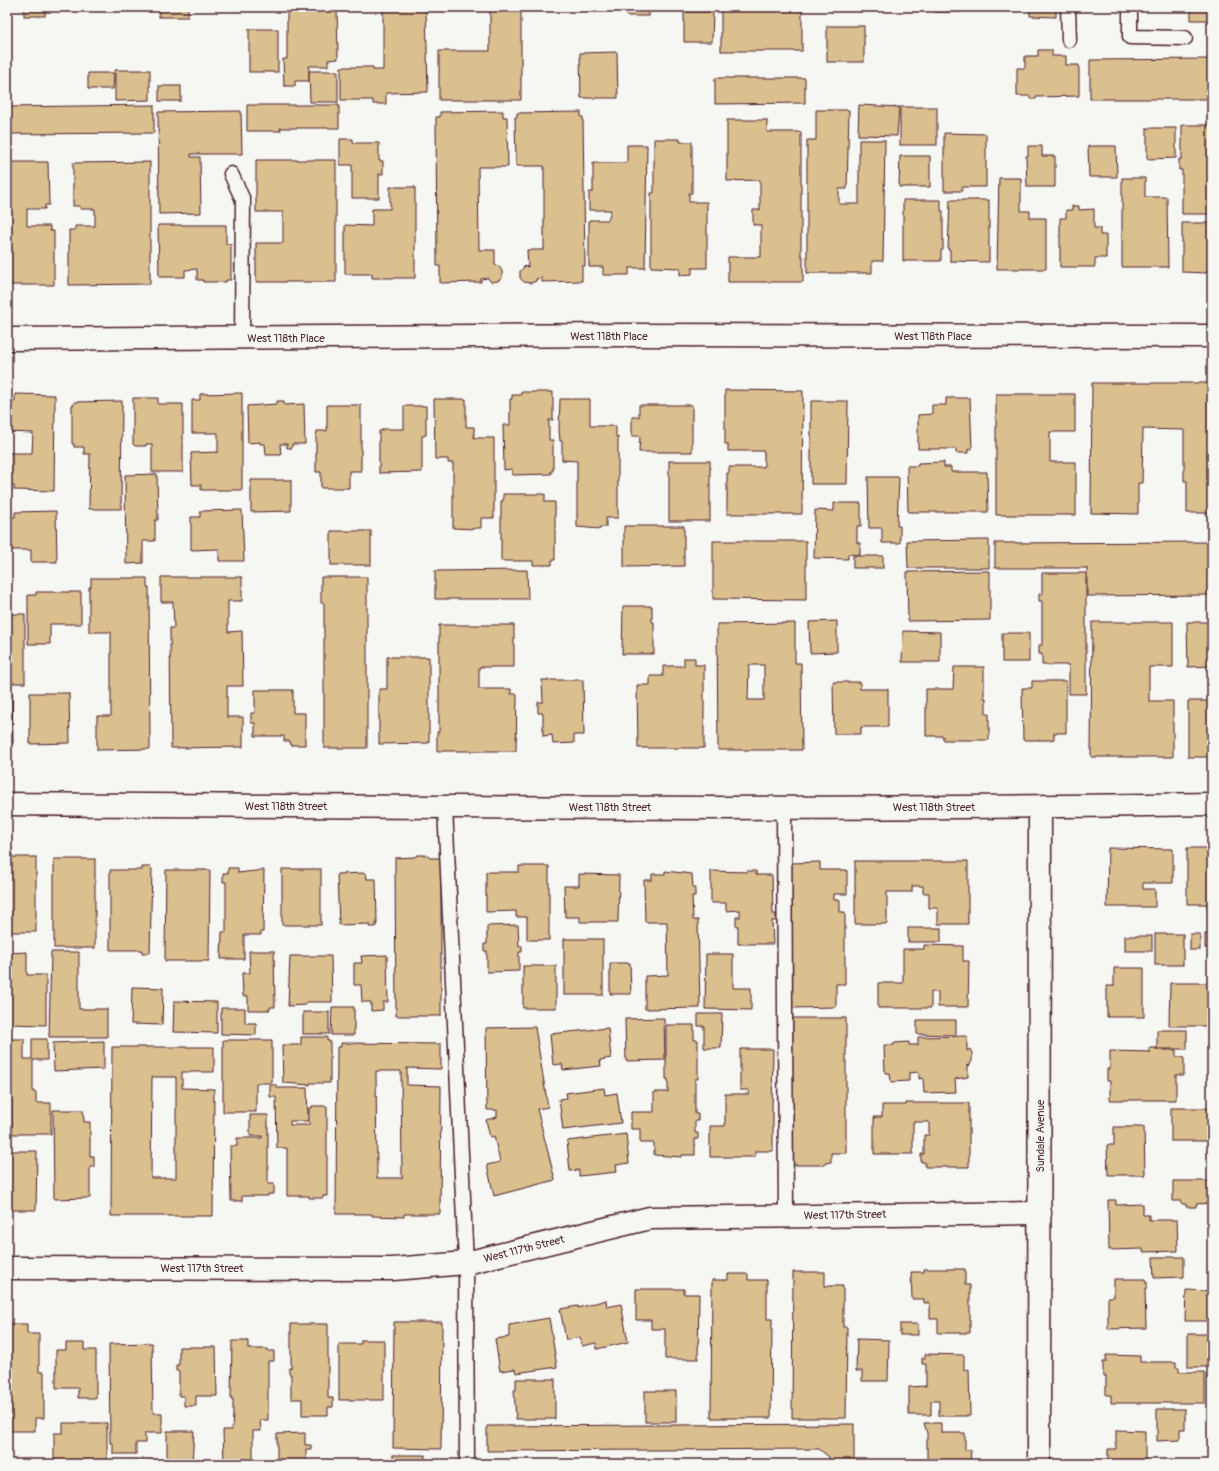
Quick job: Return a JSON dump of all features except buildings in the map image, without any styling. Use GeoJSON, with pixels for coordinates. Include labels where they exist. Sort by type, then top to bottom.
{"type":"FeatureCollection","features":[{"type":"Feature","properties":{"kind":"street","name":"West 118th Place"},"geometry":{"type":"LineString","coordinates":[[7,339],[626,335],[1212,336]]}},
{"type":"Feature","properties":{"kind":"street","name":"West 118th Street"},"geometry":{"type":"LineString","coordinates":[[7,804],[445,807],[1040,807],[1212,804]]}},
{"type":"Feature","properties":{"kind":"street","name":"Sundale Avenue"},"geometry":{"type":"LineString","coordinates":[[1039,1464],[1040,807]]}},
{"type":"Feature","properties":{"kind":"street","name":"West 117th Street"},"geometry":{"type":"LineString","coordinates":[[7,1268],[393,1268],[466,1263],[650,1218],[1040,1213]]}},
{"type":"Feature","properties":{"kind":"lane"},"geometry":{"type":"LineString","coordinates":[[1068,7],[1069,40]]}},
{"type":"Feature","properties":{"kind":"lane"},"geometry":{"type":"LineString","coordinates":[[1130,7],[1130,37],[1184,38]]}},
{"type":"Feature","properties":{"kind":"lane"},"geometry":{"type":"LineString","coordinates":[[231,174],[243,200],[242,338]]}},
{"type":"Feature","properties":{"kind":"lane"},"geometry":{"type":"LineString","coordinates":[[445,807],[466,1263],[467,1464]]}},
{"type":"Feature","properties":{"kind":"lane"},"geometry":{"type":"LineString","coordinates":[[784,807],[786,1216]]}}]}
